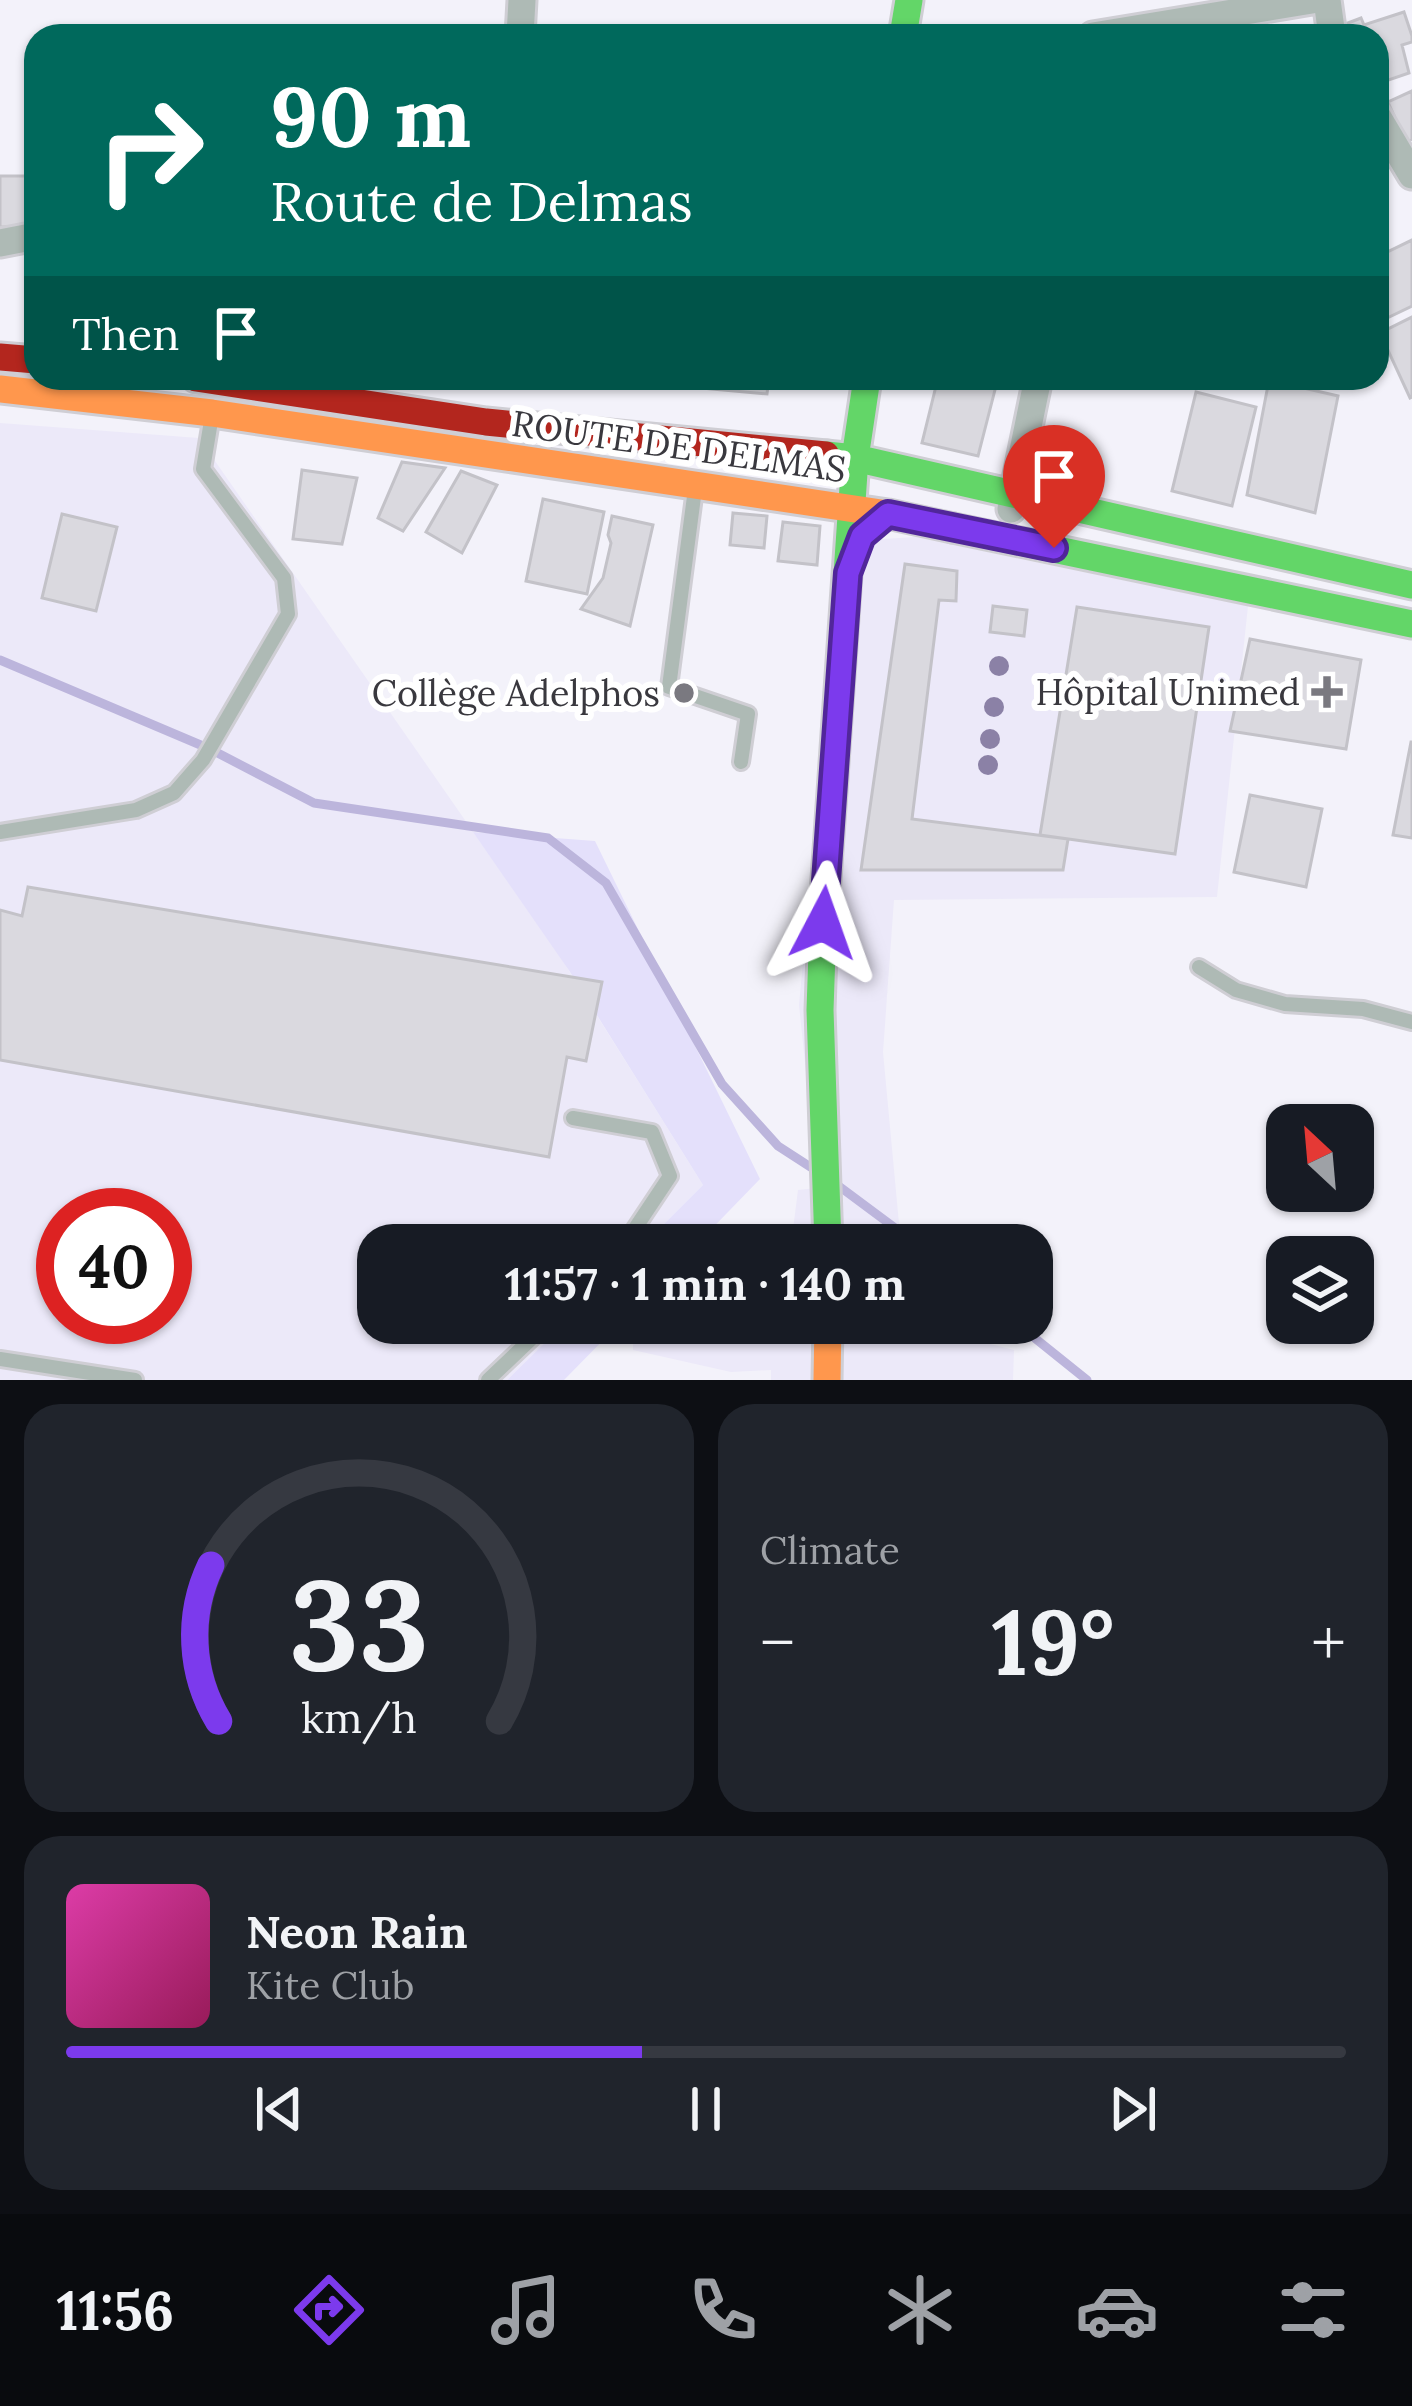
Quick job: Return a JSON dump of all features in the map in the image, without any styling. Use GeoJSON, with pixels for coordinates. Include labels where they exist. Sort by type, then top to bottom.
{"type":"FeatureCollection","features":[{"type":"Feature","properties":{"kind":"main road","name":"ROUTE DE DELMAS"},"geometry":{"type":"LineString","coordinates":[[0,389],[212,413],[853,508],[1412,624]]}},
{"type":"Feature","properties":{"kind":"main road","name":"ROUTE DE DELMAS"},"geometry":{"type":"LineString","coordinates":[[273,390],[486,422],[855,458],[1412,585]]}},
{"type":"Feature","properties":{"kind":"main road"},"geometry":{"type":"LineString","coordinates":[[828,1224],[820,1010],[823,923],[855,458],[866,390]]}},
{"type":"Feature","properties":{"kind":"main road"},"geometry":{"type":"LineString","coordinates":[[869,390],[880,439],[911,469]]}},
{"type":"Feature","properties":{"kind":"main road"},"geometry":{"type":"LineString","coordinates":[[807,502],[839,536],[848,573]]}},
{"type":"Feature","properties":{"kind":"main road"},"geometry":{"type":"LineString","coordinates":[[848,573],[862,536],[888,514]]}},
{"type":"Feature","properties":{"kind":"main road"},"geometry":{"type":"LineString","coordinates":[[827,1380],[828,1344]]}},
{"type":"Feature","properties":{"kind":"street"},"geometry":{"type":"LineString","coordinates":[[1170,24],[1312,0]]}},
{"type":"Feature","properties":{"kind":"street"},"geometry":{"type":"LineString","coordinates":[[1389,136],[1412,175]]}},
{"type":"Feature","properties":{"kind":"street"},"geometry":{"type":"LineString","coordinates":[[1005,537],[1035,390]]}},
{"type":"Feature","properties":{"kind":"lane"},"geometry":{"type":"LineString","coordinates":[[0,832],[136,810],[174,793],[203,760],[288,614],[284,578],[203,469],[212,413],[209,390]]}},
{"type":"Feature","properties":{"kind":"lane"},"geometry":{"type":"LineString","coordinates":[[696,484],[669,687],[748,714],[741,762]]}},
{"type":"Feature","properties":{"kind":"lane"},"geometry":{"type":"LineString","coordinates":[[1199,967],[1236,990],[1285,1004],[1363,1009],[1412,1022]]}},
{"type":"Feature","properties":{"kind":"lane"},"geometry":{"type":"LineString","coordinates":[[573,1118],[652,1132],[670,1176],[638,1224]]}},
{"type":"Feature","properties":{"kind":"lane"},"geometry":{"type":"LineString","coordinates":[[488,1380],[526,1344]]}},
{"type":"Feature","properties":{"kind":"lane"},"geometry":{"type":"LineString","coordinates":[[0,1358],[135,1380]]}},
{"type":"Feature","properties":{"kind":"shaded area"},"geometry":{"type":"Polygon","coordinates":[[[0,423],[199,438],[559,955],[703,1185],[664,1224],[357,1224],[357,1344],[544,1344],[507,1380],[0,1380],[0,423]]]}},
{"type":"Feature","properties":{"kind":"shaded area"},"geometry":{"type":"Polygon","coordinates":[[[915,537],[1248,606],[1217,897],[894,900],[883,1052],[899,1224],[794,1224],[798,1190],[818,1188],[799,1005],[807,919],[867,540],[915,537]]]}},
{"type":"Feature","properties":{"kind":"shaded area"},"geometry":{"type":"Polygon","coordinates":[[[473,832],[595,841],[760,1179],[716,1224],[664,1224],[703,1185],[570,972],[473,832]]]}},
{"type":"Feature","properties":{"kind":"shaded area"},"geometry":{"type":"Polygon","coordinates":[[[544,1344],[599,1344],[564,1380],[507,1380],[544,1344]]]}},
{"type":"Feature","properties":{"kind":"shaded area"},"geometry":{"type":"Polygon","coordinates":[[[633,1344],[990,1344],[1014,1350],[1013,1380],[771,1380],[771,1370],[731,1372],[633,1350],[633,1344]]]}},
{"type":"Feature","properties":{"kind":"building"},"geometry":{"type":"Polygon","coordinates":[[[1404,12],[1412,36],[1412,42],[1402,45],[1409,73],[1389,80],[1389,24],[1367,24],[1404,12]]]}},
{"type":"Feature","properties":{"kind":"building"},"geometry":{"type":"Polygon","coordinates":[[[1412,91],[1412,139],[1406,142],[1389,102],[1412,91]]]}},
{"type":"Feature","properties":{"kind":"building"},"geometry":{"type":"Polygon","coordinates":[[[0,176],[24,176],[24,227],[0,227],[0,176]]]}},
{"type":"Feature","properties":{"kind":"building"},"geometry":{"type":"Polygon","coordinates":[[[1412,240],[1412,306],[1389,317],[1389,251],[1412,240]]]}},
{"type":"Feature","properties":{"kind":"building"},"geometry":{"type":"Polygon","coordinates":[[[1412,317],[1410,398],[1389,352],[1389,328],[1412,317]]]}},
{"type":"Feature","properties":{"kind":"building"},"geometry":{"type":"Polygon","coordinates":[[[935,390],[995,390],[978,456],[922,443],[935,390]]]}},
{"type":"Feature","properties":{"kind":"building"},"geometry":{"type":"Polygon","coordinates":[[[1267,390],[1312,390],[1338,396],[1315,513],[1247,495],[1267,390]]]}},
{"type":"Feature","properties":{"kind":"building"},"geometry":{"type":"Polygon","coordinates":[[[1196,392],[1256,407],[1232,506],[1172,491],[1196,392]]]}},
{"type":"Feature","properties":{"kind":"building"},"geometry":{"type":"Polygon","coordinates":[[[402,462],[445,468],[403,531],[378,518],[402,462]]]}},
{"type":"Feature","properties":{"kind":"building"},"geometry":{"type":"Polygon","coordinates":[[[302,470],[357,478],[342,544],[293,539],[302,470]]]}},
{"type":"Feature","properties":{"kind":"building"},"geometry":{"type":"Polygon","coordinates":[[[461,471],[497,485],[462,553],[426,532],[461,471]]]}},
{"type":"Feature","properties":{"kind":"building"},"geometry":{"type":"Polygon","coordinates":[[[543,499],[604,512],[587,594],[526,581],[543,499]]]}},
{"type":"Feature","properties":{"kind":"building"},"geometry":{"type":"Polygon","coordinates":[[[733,513],[767,516],[764,548],[730,545],[733,513]]]}},
{"type":"Feature","properties":{"kind":"building"},"geometry":{"type":"Polygon","coordinates":[[[62,514],[117,527],[96,611],[42,598],[62,514]]]}},
{"type":"Feature","properties":{"kind":"building"},"geometry":{"type":"Polygon","coordinates":[[[612,516],[653,525],[630,626],[581,609],[603,578],[612,516]]]}},
{"type":"Feature","properties":{"kind":"building"},"geometry":{"type":"Polygon","coordinates":[[[783,522],[820,526],[817,565],[778,561],[783,522]]]}},
{"type":"Feature","properties":{"kind":"building"},"geometry":{"type":"Polygon","coordinates":[[[905,564],[957,571],[956,601],[939,600],[912,819],[1068,839],[1063,870],[861,870],[905,564]]]}},
{"type":"Feature","properties":{"kind":"building"},"geometry":{"type":"Polygon","coordinates":[[[993,606],[1027,610],[1024,636],[990,632],[993,606]]]}},
{"type":"Feature","properties":{"kind":"building"},"geometry":{"type":"Polygon","coordinates":[[[1077,607],[1209,627],[1175,854],[1040,835],[1077,607]]]}},
{"type":"Feature","properties":{"kind":"building"},"geometry":{"type":"Polygon","coordinates":[[[1250,639],[1361,660],[1346,749],[1230,731],[1250,639]]]}},
{"type":"Feature","properties":{"kind":"building"},"geometry":{"type":"Polygon","coordinates":[[[1412,742],[1412,838],[1393,835],[1412,742]]]}},
{"type":"Feature","properties":{"kind":"building"},"geometry":{"type":"Polygon","coordinates":[[[1250,795],[1322,809],[1306,887],[1234,872],[1250,795]]]}},
{"type":"Feature","properties":{"kind":"building"},"geometry":{"type":"Polygon","coordinates":[[[28,887],[602,982],[586,1061],[567,1057],[549,1157],[0,1060],[0,910],[22,916],[28,887]]]}},
{"type":"Feature","properties":{"kind":"waterway"},"geometry":{"type":"LineString","coordinates":[[0,660],[210,749],[314,803],[548,838],[606,883],[722,1084],[778,1146],[812,1168]]}},
{"type":"Feature","properties":{"kind":"waterway"},"geometry":{"type":"LineString","coordinates":[[836,1184],[890,1224]]}},
{"type":"Feature","properties":{"kind":"waterway"},"geometry":{"type":"LineString","coordinates":[[1042,1344],[1087,1380]]}},
{"type":"Feature","properties":{"kind":"traffic: fast"},"geometry":{"type":"LineString","coordinates":[[905,24],[909,0]]}},
{"type":"Feature","properties":{"kind":"traffic: fast"},"geometry":{"type":"LineString","coordinates":[[827,1224],[820,1010],[823,923],[855,458],[865,390]]}},
{"type":"Feature","properties":{"kind":"traffic: fast"},"geometry":{"type":"LineString","coordinates":[[826,455],[1412,585]]}},
{"type":"Feature","properties":{"kind":"traffic: fast"},"geometry":{"type":"LineString","coordinates":[[953,528],[1412,624]]}},
{"type":"Feature","properties":{"kind":"traffic: slow"},"geometry":{"type":"LineString","coordinates":[[0,389],[212,413],[888,514],[953,528]]}},
{"type":"Feature","properties":{"kind":"traffic: slow"},"geometry":{"type":"LineString","coordinates":[[827,1380],[828,1344]]}},
{"type":"Feature","properties":{"kind":"traffic: jam"},"geometry":{"type":"LineString","coordinates":[[0,357],[24,359]]}},
{"type":"Feature","properties":{"kind":"traffic: jam"},"geometry":{"type":"LineString","coordinates":[[275,390],[486,422],[826,455]]}},
{"type":"Feature","properties":{"kind":"place","name":"Hôpital Unimed"},"geometry":{"type":"Point","coordinates":[1327,692]}},
{"type":"Feature","properties":{"kind":"place","name":"Collège Adelphos"},"geometry":{"type":"Point","coordinates":[684,693]}},
{"type":"Feature","properties":{"kind":"route"},"geometry":{"type":"LineString","coordinates":[[823,923],[848,573],[862,536],[888,514],[1054,548]]}}]}
